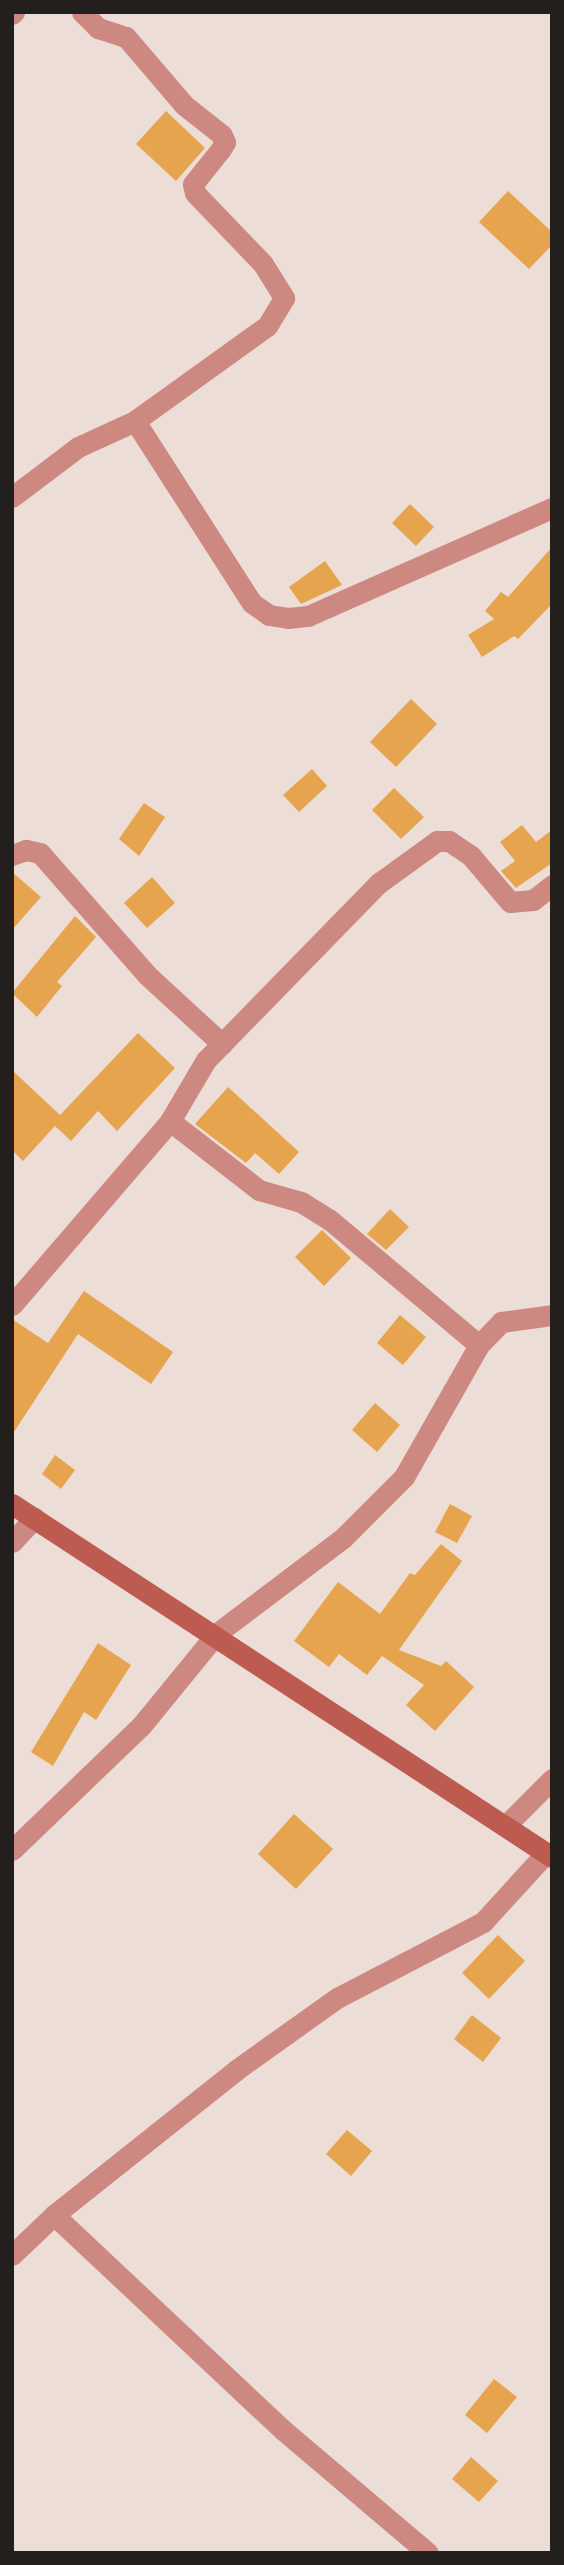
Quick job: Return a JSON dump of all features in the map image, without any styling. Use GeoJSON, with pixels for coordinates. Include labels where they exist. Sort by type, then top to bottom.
{"type":"FeatureCollection","features":[{"type":"Feature","properties":{"kind":"street"},"geometry":{"type":"LineString","coordinates":[[12,497],[78,447],[135,421],[267,326],[284,298],[263,264],[195,193],[193,184],[225,142],[222,135],[184,105],[126,37],[98,28],[82,12]]}},
{"type":"Feature","properties":{"kind":"street"},"geometry":{"type":"LineString","coordinates":[[135,421],[252,603],[269,615],[308,617],[552,508]]}},
{"type":"Feature","properties":{"kind":"street"},"geometry":{"type":"LineString","coordinates":[[12,1305],[78,1223],[170,1121],[206,1060],[379,883],[437,841],[459,846],[510,902],[533,900],[552,886]]}},
{"type":"Feature","properties":{"kind":"street"},"geometry":{"type":"LineString","coordinates":[[12,855],[26,850],[40,853],[147,975],[222,1044]]}},
{"type":"Feature","properties":{"kind":"street"},"geometry":{"type":"LineString","coordinates":[[170,1121],[259,1190],[301,1202],[330,1220],[479,1345]]}},
{"type":"Feature","properties":{"kind":"street"},"geometry":{"type":"LineString","coordinates":[[12,1850],[141,1726],[216,1634],[343,1538],[404,1477],[479,1345],[501,1322],[552,1315]]}},
{"type":"Feature","properties":{"kind":"street"},"geometry":{"type":"LineString","coordinates":[[12,1504],[216,1634],[549,1855],[483,1922],[337,1998],[236,2070],[54,2215],[12,2255]]}},
{"type":"Feature","properties":{"kind":"street"},"geometry":{"type":"LineString","coordinates":[[12,1542],[34,1518]]}},
{"type":"Feature","properties":{"kind":"street"},"geometry":{"type":"LineString","coordinates":[[505,1826],[552,1779]]}},
{"type":"Feature","properties":{"kind":"street"},"geometry":{"type":"LineString","coordinates":[[54,2215],[283,2430],[415,2548]]}},
{"type":"Feature","properties":{"kind":"building"},"geometry":{"type":"Polygon","coordinates":[[[166,111],[205,148],[176,181],[136,144],[166,111]]]}},
{"type":"Feature","properties":{"kind":"building"},"geometry":{"type":"Polygon","coordinates":[[[508,191],[552,232],[552,245],[529,269],[479,222],[508,191]]]}},
{"type":"Feature","properties":{"kind":"building"},"geometry":{"type":"Polygon","coordinates":[[[410,504],[434,527],[416,546],[392,523],[410,504]]]}},
{"type":"Feature","properties":{"kind":"building"},"geometry":{"type":"Polygon","coordinates":[[[552,547],[552,604],[518,639],[514,636],[482,657],[468,635],[494,619],[485,611],[501,592],[508,597],[552,547]]]}},
{"type":"Feature","properties":{"kind":"building"},"geometry":{"type":"Polygon","coordinates":[[[325,561],[342,585],[301,604],[289,587],[325,561]]]}},
{"type":"Feature","properties":{"kind":"building"},"geometry":{"type":"Polygon","coordinates":[[[411,699],[437,724],[396,767],[370,742],[411,699]]]}},
{"type":"Feature","properties":{"kind":"building"},"geometry":{"type":"Polygon","coordinates":[[[312,769],[327,786],[299,812],[283,795],[312,769]]]}},
{"type":"Feature","properties":{"kind":"building"},"geometry":{"type":"Polygon","coordinates":[[[394,788],[424,817],[401,839],[372,810],[394,788]]]}},
{"type":"Feature","properties":{"kind":"building"},"geometry":{"type":"Polygon","coordinates":[[[144,803],[165,817],[139,856],[119,839],[144,803]]]}},
{"type":"Feature","properties":{"kind":"building"},"geometry":{"type":"Polygon","coordinates":[[[522,825],[536,842],[552,830],[552,863],[516,888],[501,871],[515,861],[500,842],[522,825]]]}},
{"type":"Feature","properties":{"kind":"building"},"geometry":{"type":"Polygon","coordinates":[[[12,872],[41,897],[12,930],[12,872]]]}},
{"type":"Feature","properties":{"kind":"building"},"geometry":{"type":"Polygon","coordinates":[[[152,877],[175,903],[147,928],[124,903],[152,877]]]}},
{"type":"Feature","properties":{"kind":"building"},"geometry":{"type":"Polygon","coordinates":[[[75,916],[96,937],[57,982],[62,986],[37,1017],[12,993],[75,916]]]}},
{"type":"Feature","properties":{"kind":"building"},"geometry":{"type":"Polygon","coordinates":[[[138,1033],[175,1068],[117,1131],[98,1111],[71,1141],[55,1126],[23,1161],[12,1150],[12,1070],[60,1115],[138,1033]]]}},
{"type":"Feature","properties":{"kind":"building"},"geometry":{"type":"Polygon","coordinates":[[[228,1087],[299,1152],[279,1174],[255,1153],[246,1163],[195,1124],[228,1087]]]}},
{"type":"Feature","properties":{"kind":"building"},"geometry":{"type":"Polygon","coordinates":[[[390,1209],[409,1227],[386,1250],[367,1234],[390,1209]]]}},
{"type":"Feature","properties":{"kind":"building"},"geometry":{"type":"Polygon","coordinates":[[[322,1230],[351,1258],[324,1286],[295,1257],[322,1230]]]}},
{"type":"Feature","properties":{"kind":"building"},"geometry":{"type":"Polygon","coordinates":[[[84,1291],[173,1352],[151,1384],[78,1334],[12,1435],[12,1319],[48,1343],[84,1291]]]}},
{"type":"Feature","properties":{"kind":"building"},"geometry":{"type":"Polygon","coordinates":[[[400,1315],[426,1337],[403,1365],[377,1343],[400,1315]]]}},
{"type":"Feature","properties":{"kind":"building"},"geometry":{"type":"Polygon","coordinates":[[[375,1403],[400,1425],[377,1452],[352,1430],[375,1403]]]}},
{"type":"Feature","properties":{"kind":"building"},"geometry":{"type":"Polygon","coordinates":[[[55,1455],[75,1470],[61,1489],[42,1474],[55,1455]]]}},
{"type":"Feature","properties":{"kind":"building"},"geometry":{"type":"Polygon","coordinates":[[[450,1504],[472,1516],[457,1543],[435,1532],[450,1504]]]}},
{"type":"Feature","properties":{"kind":"building"},"geometry":{"type":"Polygon","coordinates":[[[441,1544],[462,1561],[399,1650],[441,1666],[446,1661],[474,1687],[435,1731],[406,1705],[424,1685],[382,1656],[367,1675],[339,1654],[329,1667],[294,1641],[338,1582],[380,1614],[410,1573],[415,1575],[441,1544]]]}},
{"type":"Feature","properties":{"kind":"building"},"geometry":{"type":"Polygon","coordinates":[[[98,1643],[131,1665],[96,1720],[84,1712],[53,1766],[31,1752],[98,1643]]]}},
{"type":"Feature","properties":{"kind":"building"},"geometry":{"type":"Polygon","coordinates":[[[294,1814],[333,1849],[296,1889],[258,1854],[294,1814]]]}},
{"type":"Feature","properties":{"kind":"building"},"geometry":{"type":"Polygon","coordinates":[[[498,1935],[525,1961],[489,1999],[462,1973],[498,1935]]]}},
{"type":"Feature","properties":{"kind":"building"},"geometry":{"type":"Polygon","coordinates":[[[472,2015],[501,2038],[483,2062],[454,2039],[472,2015]]]}},
{"type":"Feature","properties":{"kind":"building"},"geometry":{"type":"Polygon","coordinates":[[[347,2130],[372,2151],[351,2176],[326,2154],[347,2130]]]}},
{"type":"Feature","properties":{"kind":"building"},"geometry":{"type":"Polygon","coordinates":[[[494,2379],[517,2397],[487,2433],[465,2415],[494,2379]]]}},
{"type":"Feature","properties":{"kind":"building"},"geometry":{"type":"Polygon","coordinates":[[[471,2457],[498,2481],[479,2502],[452,2479],[471,2457]]]}}]}
